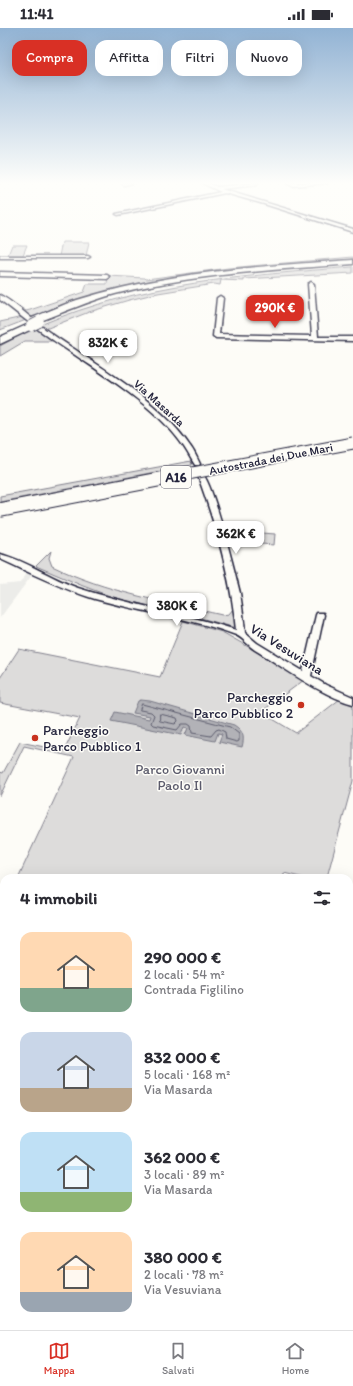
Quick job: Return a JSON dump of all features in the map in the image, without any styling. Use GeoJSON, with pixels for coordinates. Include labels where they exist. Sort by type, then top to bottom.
{"type":"FeatureCollection","features":[{"type":"Feature","properties":{"kind":"highway"},"geometry":{"type":"LineString","coordinates":[[0,341],[56,309],[150,284],[188,277],[351,264]]}},
{"type":"Feature","properties":{"kind":"highway"},"geometry":{"type":"LineString","coordinates":[[0,332],[92,302],[152,287],[222,277],[351,264]]}},
{"type":"Feature","properties":{"kind":"highway"},"geometry":{"type":"LineString","coordinates":[[0,336],[32,322]]}},
{"type":"Feature","properties":{"kind":"highway","name":"Autostrada dei Due Mari"},"geometry":{"type":"LineString","coordinates":[[0,505],[353,439]]}},
{"type":"Feature","properties":{"kind":"highway","name":"Autostrada dei Due Mari"},"geometry":{"type":"LineString","coordinates":[[0,510],[353,443]]}},
{"type":"Feature","properties":{"kind":"street"},"geometry":{"type":"LineString","coordinates":[[0,257],[88,257]]}},
{"type":"Feature","properties":{"kind":"street"},"geometry":{"type":"LineString","coordinates":[[0,274],[107,277]]}},
{"type":"Feature","properties":{"kind":"street"},"geometry":{"type":"LineString","coordinates":[[311,284],[315,338]]}},
{"type":"Feature","properties":{"kind":"street","name":"Via Masarda"},"geometry":{"type":"LineString","coordinates":[[0,297],[135,396],[163,420],[184,442],[197,464]]}},
{"type":"Feature","properties":{"kind":"street"},"geometry":{"type":"LineString","coordinates":[[220,298],[216,336],[353,339]]}},
{"type":"Feature","properties":{"kind":"street"},"geometry":{"type":"LineString","coordinates":[[202,476],[221,537],[234,587],[241,634]]}},
{"type":"Feature","properties":{"kind":"street","name":"Via Vesuviana"},"geometry":{"type":"LineString","coordinates":[[0,556],[73,589],[98,598],[241,634],[254,645],[306,677],[353,701]]}},
{"type":"Feature","properties":{"kind":"street"},"geometry":{"type":"LineString","coordinates":[[306,677],[320,615]]}},
{"type":"Feature","properties":{"kind":"shaded area"},"geometry":{"type":"Polygon","coordinates":[[[27,573],[32,575],[0,618],[0,585],[20,583],[27,573]]]}},
{"type":"Feature","properties":{"kind":"green space"},"geometry":{"type":"Polygon","coordinates":[[[62,244],[89,244],[86,256],[59,256],[62,244]]]}},
{"type":"Feature","properties":{"kind":"green space"},"geometry":{"type":"Polygon","coordinates":[[[12,245],[27,245],[23,255],[8,255],[12,245]]]}},
{"type":"Feature","properties":{"kind":"green space"},"geometry":{"type":"Polygon","coordinates":[[[353,257],[353,260],[187,277],[68,304],[31,318],[12,305],[17,305],[26,311],[30,310],[84,292],[87,284],[107,284],[108,276],[146,279],[228,268],[353,257]]]}},
{"type":"Feature","properties":{"kind":"green space"},"geometry":{"type":"Polygon","coordinates":[[[353,267],[353,273],[244,279],[244,281],[221,280],[220,285],[214,284],[158,293],[129,300],[89,312],[48,328],[40,325],[117,299],[156,290],[233,278],[353,267]]]}},
{"type":"Feature","properties":{"kind":"green space"},"geometry":{"type":"Polygon","coordinates":[[[23,317],[26,320],[0,330],[0,322],[23,317]]]}},
{"type":"Feature","properties":{"kind":"green space"},"geometry":{"type":"Polygon","coordinates":[[[35,327],[55,341],[25,341],[0,356],[0,346],[35,327]]]}},
{"type":"Feature","properties":{"kind":"green space"},"geometry":{"type":"Polygon","coordinates":[[[191,461],[192,465],[0,502],[0,496],[191,461]]]}},
{"type":"Feature","properties":{"kind":"green space"},"geometry":{"type":"Polygon","coordinates":[[[237,531],[275,534],[274,545],[235,542],[237,531]]]}},
{"type":"Feature","properties":{"kind":"green space"},"geometry":{"type":"Polygon","coordinates":[[[51,551],[49,558],[52,566],[114,590],[222,615],[229,614],[233,609],[236,628],[197,617],[115,598],[36,566],[51,551]]]}},
{"type":"Feature","properties":{"kind":"green space","name":"Parco Giovanni Paolo II"},"geometry":{"type":"Polygon","coordinates":[[[183,621],[222,632],[304,680],[261,712],[296,733],[340,699],[353,704],[353,781],[328,874],[20,874],[74,757],[24,746],[0,796],[0,772],[3,773],[20,742],[64,751],[80,718],[0,703],[0,678],[19,649],[160,677],[183,621]]]}},
{"type":"Feature","properties":{"kind":"water"},"geometry":{"type":"Polygon","coordinates":[[[138,701],[150,701],[234,725],[242,734],[242,747],[219,742],[222,734],[218,733],[215,741],[185,735],[188,728],[184,727],[181,735],[111,721],[115,712],[149,719],[150,716],[133,713],[138,701]]]}},
{"type":"Feature","properties":{"kind":"place","name":"Parcheggio Parco Pubblico 2"},"geometry":{"type":"Point","coordinates":[301,705]}},
{"type":"Feature","properties":{"kind":"place","name":"Parcheggio Parco Pubblico 1"},"geometry":{"type":"Point","coordinates":[35,738]}}]}
